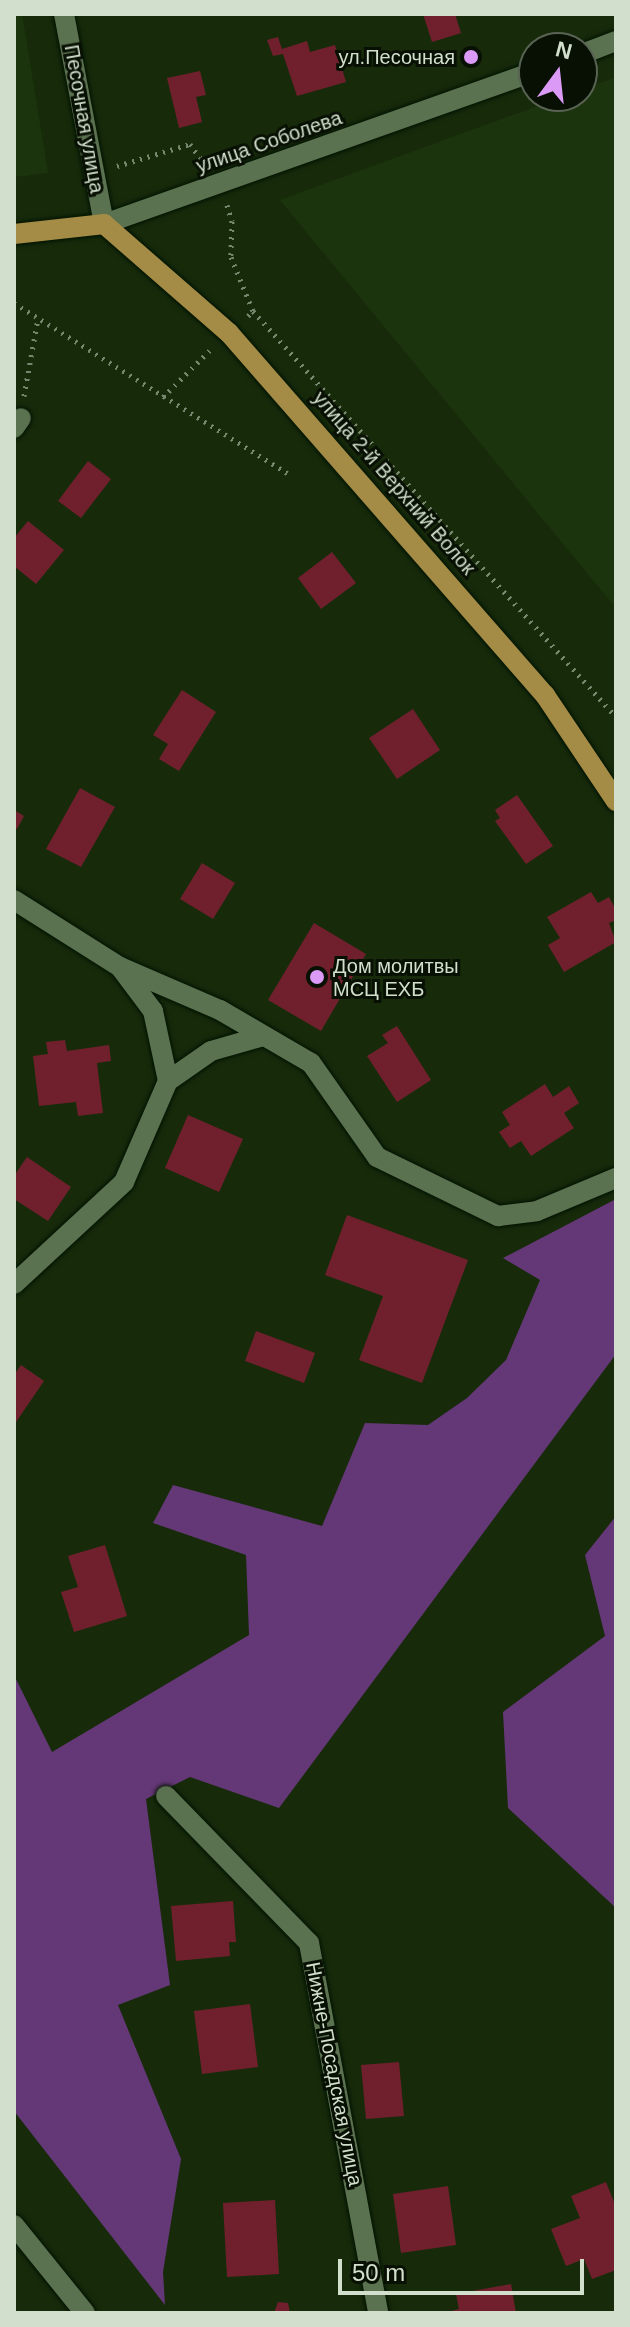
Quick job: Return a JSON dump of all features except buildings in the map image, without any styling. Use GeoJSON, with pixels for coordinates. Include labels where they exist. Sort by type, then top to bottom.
{"type":"FeatureCollection","features":[{"type":"Feature","properties":{"kind":"main road","name":"улица Соболева"},"geometry":{"type":"LineString","coordinates":[[14,234],[104,224]]}},
{"type":"Feature","properties":{"kind":"main road","name":"улица 2-й Верхний Волок"},"geometry":{"type":"LineString","coordinates":[[104,224],[229,333],[545,695],[616,801]]}},
{"type":"Feature","properties":{"kind":"street","name":"Песочная улица"},"geometry":{"type":"LineString","coordinates":[[64,14],[104,224]]}},
{"type":"Feature","properties":{"kind":"street","name":"улица Соболева"},"geometry":{"type":"LineString","coordinates":[[104,224],[518,78]]}},
{"type":"Feature","properties":{"kind":"street"},"geometry":{"type":"LineString","coordinates":[[14,900],[120,967],[220,1010],[311,1063],[377,1157],[498,1216],[537,1211],[616,1178]]}},
{"type":"Feature","properties":{"kind":"street"},"geometry":{"type":"LineString","coordinates":[[120,967],[153,1011],[168,1081]]}},
{"type":"Feature","properties":{"kind":"street"},"geometry":{"type":"LineString","coordinates":[[14,1284],[124,1182],[168,1081],[211,1051],[263,1036]]}},
{"type":"Feature","properties":{"kind":"street","name":"Нижне-Посадская улица"},"geometry":{"type":"LineString","coordinates":[[166,1796],[309,1943],[378,2313]]}},
{"type":"Feature","properties":{"kind":"street"},"geometry":{"type":"LineString","coordinates":[[14,2225],[85,2313]]}},
{"type":"Feature","properties":{"kind":"path"},"geometry":{"type":"LineString","coordinates":[[14,303],[287,473]]}},
{"type":"Feature","properties":{"kind":"path"},"geometry":{"type":"LineString","coordinates":[[163,397],[253,311],[616,717]]}},
{"type":"Feature","properties":{"kind":"path"},"geometry":{"type":"LineString","coordinates":[[17,423],[38,318]]}},
{"type":"Feature","properties":{"kind":"shaded area"},"geometry":{"type":"Polygon","coordinates":[[[14,14],[22,14],[48,173],[14,177],[14,14]]]}},
{"type":"Feature","properties":{"kind":"shaded area"},"geometry":{"type":"Polygon","coordinates":[[[616,77],[616,608],[280,200],[521,112],[598,112],[598,84],[616,77]]]}},
{"type":"Feature","properties":{"kind":"shaded area"},"geometry":{"type":"Polygon","coordinates":[[[616,1199],[616,1354],[279,1808],[190,1777],[146,1799],[170,1985],[118,2005],[181,2159],[163,2272],[165,2305],[14,2111],[14,1675],[52,1752],[249,1635],[246,1555],[153,1523],[173,1485],[322,1526],[365,1423],[428,1425],[467,1398],[506,1360],[540,1280],[503,1258],[616,1199]]]}},
{"type":"Feature","properties":{"kind":"shaded area"},"geometry":{"type":"Polygon","coordinates":[[[616,1516],[616,1908],[508,1808],[503,1712],[605,1636],[585,1555],[616,1516]]]}},
{"type":"Feature","properties":{"kind":"place","name":"ул.Песочная"},"geometry":{"type":"Point","coordinates":[471,57]}},
{"type":"Feature","properties":{"kind":"place","name":"Дом молитвы МСЦ ЕХБ"},"geometry":{"type":"Point","coordinates":[317,977]}}]}
